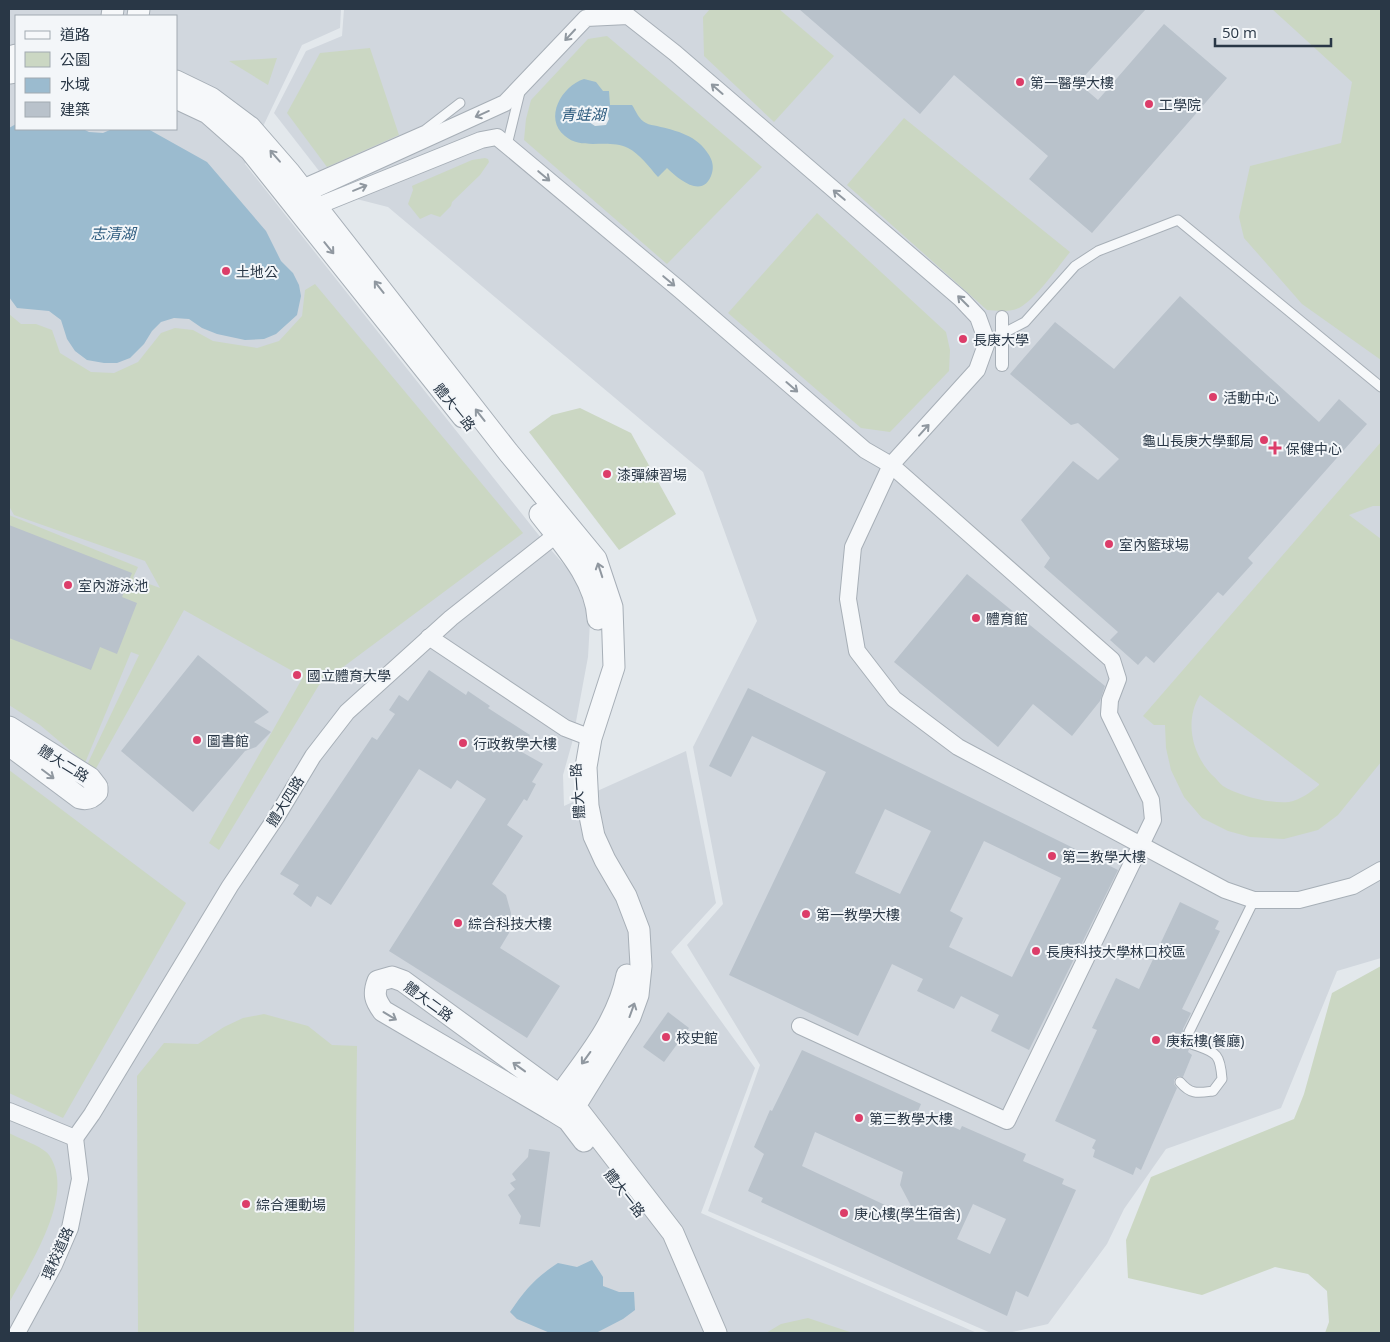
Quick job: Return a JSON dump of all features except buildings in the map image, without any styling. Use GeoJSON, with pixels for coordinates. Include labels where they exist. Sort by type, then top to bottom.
{"type":"FeatureCollection","features":[{"type":"Feature","properties":{"kind":"street"},"geometry":{"type":"LineString","coordinates":[[308,196],[505,103],[586,18],[594,13],[628,16],[675,53],[961,299],[978,317],[987,342],[977,370],[891,465],[853,547],[848,599],[857,651],[894,699],[958,747],[1225,890],[1254,900],[1299,900],[1353,886],[1381,870]]}},
{"type":"Feature","properties":{"kind":"street","name":"體大一路"},"geometry":{"type":"LineString","coordinates":[[178,82],[211,98],[250,127],[308,196],[562,530],[575,561],[587,580],[597,606],[600,662],[585,736],[574,767],[576,806],[582,838],[612,897],[626,937],[629,965],[624,992],[606,1031],[563,1108]]}},
{"type":"Feature","properties":{"kind":"street","name":"體大一路"},"geometry":{"type":"LineString","coordinates":[[178,99],[208,113],[250,150],[308,196]]}},
{"type":"Feature","properties":{"kind":"street"},"geometry":{"type":"LineString","coordinates":[[308,196],[480,140],[497,137],[680,290],[865,450],[891,465],[1112,660],[1118,679],[1110,700],[1110,714],[1151,800],[1153,820],[1007,1121],[800,1026]]}},
{"type":"Feature","properties":{"kind":"street"},"geometry":{"type":"LineString","coordinates":[[308,196],[341,209]]}},
{"type":"Feature","properties":{"kind":"street"},"geometry":{"type":"LineString","coordinates":[[1002,317],[1002,365]]}},
{"type":"Feature","properties":{"kind":"street","name":"體大四路"},"geometry":{"type":"LineString","coordinates":[[75,1138],[92,1114],[230,886],[277,816],[313,756],[347,712],[429,637],[562,530]]}},
{"type":"Feature","properties":{"kind":"street"},"geometry":{"type":"LineString","coordinates":[[429,637],[557,723],[585,736]]}},
{"type":"Feature","properties":{"kind":"street","name":"體大二路"},"geometry":{"type":"LineString","coordinates":[[9,727],[90,778],[97,787],[97,792],[85,800],[80,798],[9,745]]}},
{"type":"Feature","properties":{"kind":"street","name":"體大二路"},"geometry":{"type":"LineString","coordinates":[[392,977],[403,981],[563,1108],[383,1011],[376,1001],[374,990],[378,981],[392,977]]}},
{"type":"Feature","properties":{"kind":"street","name":"體大一路"},"geometry":{"type":"LineString","coordinates":[[563,1108],[660,1238],[704,1333]]}},
{"type":"Feature","properties":{"kind":"street","name":"體大一路"},"geometry":{"type":"LineString","coordinates":[[563,1108],[673,1233],[716,1333]]}},
{"type":"Feature","properties":{"kind":"street"},"geometry":{"type":"LineString","coordinates":[[9,1110],[75,1138]]}},
{"type":"Feature","properties":{"kind":"street","name":"環校道路"},"geometry":{"type":"LineString","coordinates":[[17,1333],[54,1265],[70,1228],[80,1179],[75,1138]]}},
{"type":"Feature","properties":{"kind":"lane"},"geometry":{"type":"LineString","coordinates":[[507,145],[521,87]]}},
{"type":"Feature","properties":{"kind":"lane"},"geometry":{"type":"LineString","coordinates":[[308,196],[425,130],[460,103]]}},
{"type":"Feature","properties":{"kind":"lane"},"geometry":{"type":"LineString","coordinates":[[987,342],[1025,322],[1074,266],[1098,251],[1178,220],[1381,387]]}},
{"type":"Feature","properties":{"kind":"lane"},"geometry":{"type":"LineString","coordinates":[[1189,1032],[1254,900]]}},
{"type":"Feature","properties":{"kind":"lane"},"geometry":{"type":"LineString","coordinates":[[1180,1082],[1187,1090],[1198,1093],[1213,1091],[1222,1079],[1221,1062],[1212,1051],[1192,1044]]}},
{"type":"Feature","properties":{"kind":"shaded area","name":"國立體育大學"},"geometry":{"type":"Polygon","coordinates":[[[9,9],[341,9],[340,28],[302,45],[245,164],[545,543],[572,574],[591,604],[588,657],[572,743],[563,775],[564,806],[686,751],[716,903],[671,952],[755,1068],[701,1213],[977,1333],[9,1333],[9,9]]]}},
{"type":"Feature","properties":{"kind":"shaded area","name":"長庚大學"},"geometry":{"type":"Polygon","coordinates":[[[344,9],[1381,9],[1381,958],[1337,971],[1281,1108],[1166,1149],[1124,1209],[1107,1244],[1048,1324],[1008,1333],[991,1333],[708,1211],[760,1065],[687,945],[723,904],[693,747],[757,621],[703,472],[388,207],[337,194],[274,113],[306,51],[342,36],[344,9]]]}},
{"type":"Feature","properties":{"kind":"green space"},"geometry":{"type":"Polygon","coordinates":[[[710,9],[779,9],[834,56],[774,122],[704,56],[703,17],[710,9]]]}},
{"type":"Feature","properties":{"kind":"green space"},"geometry":{"type":"Polygon","coordinates":[[[1272,9],[1381,9],[1381,360],[1302,304],[1244,238],[1239,217],[1250,166],[1341,143],[1352,82],[1272,9]]]}},
{"type":"Feature","properties":{"kind":"green space"},"geometry":{"type":"Polygon","coordinates":[[[607,36],[762,167],[667,264],[524,140],[526,119],[531,100],[588,39],[607,36]]]}},
{"type":"Feature","properties":{"kind":"green space"},"geometry":{"type":"Polygon","coordinates":[[[370,48],[399,135],[327,167],[287,113],[320,53],[370,48]]]}},
{"type":"Feature","properties":{"kind":"green space"},"geometry":{"type":"Polygon","coordinates":[[[277,58],[268,85],[229,61],[277,58]]]}},
{"type":"Feature","properties":{"kind":"green space"},"geometry":{"type":"Polygon","coordinates":[[[904,118],[1070,252],[1039,291],[1026,304],[1007,311],[987,310],[847,185],[904,118]]]}},
{"type":"Feature","properties":{"kind":"green space"},"geometry":{"type":"Polygon","coordinates":[[[485,158],[489,162],[480,175],[452,202],[451,206],[440,217],[431,214],[420,219],[408,204],[413,190],[412,186],[472,160],[485,158]]]}},
{"type":"Feature","properties":{"kind":"green space"},"geometry":{"type":"Polygon","coordinates":[[[817,213],[946,332],[950,350],[949,371],[890,432],[861,428],[728,313],[817,213]]]}},
{"type":"Feature","properties":{"kind":"green space"},"geometry":{"type":"Polygon","coordinates":[[[315,284],[523,533],[319,685],[219,850],[209,843],[303,677],[184,610],[94,772],[87,765],[139,655],[131,652],[85,763],[40,725],[9,705],[9,515],[138,567],[133,578],[160,588],[145,561],[14,515],[9,506],[9,314],[21,324],[36,324],[52,330],[60,353],[91,372],[114,373],[138,362],[161,333],[175,328],[193,330],[213,341],[257,348],[279,341],[302,316],[305,290],[315,284]]]}},
{"type":"Feature","properties":{"kind":"green space","name":"漆彈練習場"},"geometry":{"type":"Polygon","coordinates":[[[580,408],[631,433],[676,514],[619,550],[529,432],[552,415],[580,408]]]}},
{"type":"Feature","properties":{"kind":"green space"},"geometry":{"type":"Polygon","coordinates":[[[1381,442],[1381,506],[1373,506],[1349,515],[1381,539],[1381,762],[1338,815],[1318,830],[1284,839],[1250,837],[1228,831],[1202,818],[1184,797],[1171,770],[1166,748],[1165,725],[1154,725],[1143,716],[1381,442]],[[1200,695],[1192,716],[1192,737],[1199,757],[1205,767],[1223,786],[1246,796],[1289,802],[1301,798],[1319,784],[1200,695]]]}},
{"type":"Feature","properties":{"kind":"green space"},"geometry":{"type":"Polygon","coordinates":[[[9,770],[186,903],[63,1118],[9,1093],[9,770]]]}},
{"type":"Feature","properties":{"kind":"green space"},"geometry":{"type":"Polygon","coordinates":[[[1381,966],[1381,1333],[1325,1333],[1329,1322],[1327,1291],[1308,1274],[1275,1267],[1202,1295],[1128,1278],[1126,1240],[1151,1177],[1294,1119],[1304,1094],[1332,993],[1381,966]]]}},
{"type":"Feature","properties":{"kind":"green space","name":"綜合運動場"},"geometry":{"type":"Polygon","coordinates":[[[264,1014],[308,1026],[332,1045],[357,1046],[354,1333],[138,1333],[137,1076],[164,1043],[198,1044],[224,1027],[243,1018],[264,1014]]]}},
{"type":"Feature","properties":{"kind":"green space"},"geometry":{"type":"Polygon","coordinates":[[[9,1133],[37,1146],[49,1155],[56,1171],[57,1190],[54,1210],[47,1230],[9,1303],[9,1133]]]}},
{"type":"Feature","properties":{"kind":"green space"},"geometry":{"type":"Polygon","coordinates":[[[808,1318],[853,1333],[766,1333],[781,1324],[808,1318]]]}},
{"type":"Feature","properties":{"kind":"water","name":"青蛙湖"},"geometry":{"type":"Polygon","coordinates":[[[584,79],[596,82],[603,91],[609,91],[610,105],[632,105],[644,122],[693,138],[704,148],[712,163],[712,173],[708,181],[703,185],[691,185],[678,178],[667,168],[658,177],[640,157],[628,148],[612,144],[579,143],[565,136],[559,129],[556,120],[558,103],[569,88],[584,79]]]}},
{"type":"Feature","properties":{"kind":"water","name":"志清湖"},"geometry":{"type":"Polygon","coordinates":[[[15,125],[15,130],[85,130],[103,133],[110,130],[150,130],[207,162],[266,231],[281,261],[293,273],[299,285],[301,296],[297,315],[276,334],[264,339],[245,340],[217,334],[202,328],[189,319],[174,318],[161,322],[130,358],[117,363],[87,360],[75,351],[67,339],[61,320],[49,311],[17,308],[9,297],[9,128],[15,125]]]}},
{"type":"Feature","properties":{"kind":"water"},"geometry":{"type":"Polygon","coordinates":[[[592,1260],[603,1277],[603,1286],[619,1292],[634,1292],[635,1310],[623,1319],[596,1333],[550,1333],[517,1319],[510,1312],[531,1285],[558,1263],[577,1267],[592,1260]]]}},
{"type":"Feature","properties":{"kind":"pier"},"geometry":{"type":"Polygon","coordinates":[[[595,107],[603,109],[607,113],[609,119],[606,125],[595,126],[583,118],[582,112],[584,110],[595,107]]]}},
{"type":"Feature","properties":{"kind":"place","name":"第一醫學大樓"},"geometry":{"type":"Point","coordinates":[1020,82]}},
{"type":"Feature","properties":{"kind":"place","name":"工學院"},"geometry":{"type":"Point","coordinates":[1149,104]}},
{"type":"Feature","properties":{"kind":"place","name":"土地公"},"geometry":{"type":"Point","coordinates":[226,271]}},
{"type":"Feature","properties":{"kind":"place","name":"長庚大學"},"geometry":{"type":"Point","coordinates":[963,339]}},
{"type":"Feature","properties":{"kind":"place","name":"活動中心"},"geometry":{"type":"Point","coordinates":[1213,397]}},
{"type":"Feature","properties":{"kind":"place","name":"龜山長庚大學郵局"},"geometry":{"type":"Point","coordinates":[1264,440]}},
{"type":"Feature","properties":{"kind":"place","name":"保健中心"},"geometry":{"type":"Point","coordinates":[1275,448]}},
{"type":"Feature","properties":{"kind":"place","name":"漆彈練習場"},"geometry":{"type":"Point","coordinates":[607,474]}},
{"type":"Feature","properties":{"kind":"place","name":"室內籃球場"},"geometry":{"type":"Point","coordinates":[1109,544]}},
{"type":"Feature","properties":{"kind":"place","name":"室內游泳池"},"geometry":{"type":"Point","coordinates":[68,585]}},
{"type":"Feature","properties":{"kind":"place","name":"體育館"},"geometry":{"type":"Point","coordinates":[976,618]}},
{"type":"Feature","properties":{"kind":"place","name":"國立體育大學"},"geometry":{"type":"Point","coordinates":[297,675]}},
{"type":"Feature","properties":{"kind":"place","name":"圖書館"},"geometry":{"type":"Point","coordinates":[197,740]}},
{"type":"Feature","properties":{"kind":"place","name":"行政教學大樓"},"geometry":{"type":"Point","coordinates":[463,743]}},
{"type":"Feature","properties":{"kind":"place","name":"第二教學大樓"},"geometry":{"type":"Point","coordinates":[1052,856]}},
{"type":"Feature","properties":{"kind":"place","name":"第一教學大樓"},"geometry":{"type":"Point","coordinates":[806,914]}},
{"type":"Feature","properties":{"kind":"place","name":"綜合科技大樓"},"geometry":{"type":"Point","coordinates":[458,923]}},
{"type":"Feature","properties":{"kind":"place","name":"長庚科技大學林口校區"},"geometry":{"type":"Point","coordinates":[1036,951]}},
{"type":"Feature","properties":{"kind":"place","name":"校史館"},"geometry":{"type":"Point","coordinates":[666,1037]}},
{"type":"Feature","properties":{"kind":"place","name":"庚耘樓(餐廳)"},"geometry":{"type":"Point","coordinates":[1156,1040]}},
{"type":"Feature","properties":{"kind":"place","name":"第三教學大樓"},"geometry":{"type":"Point","coordinates":[859,1118]}},
{"type":"Feature","properties":{"kind":"place","name":"綜合運動場"},"geometry":{"type":"Point","coordinates":[246,1204]}},
{"type":"Feature","properties":{"kind":"place","name":"庚心樓(學生宿舍)"},"geometry":{"type":"Point","coordinates":[844,1213]}}]}
